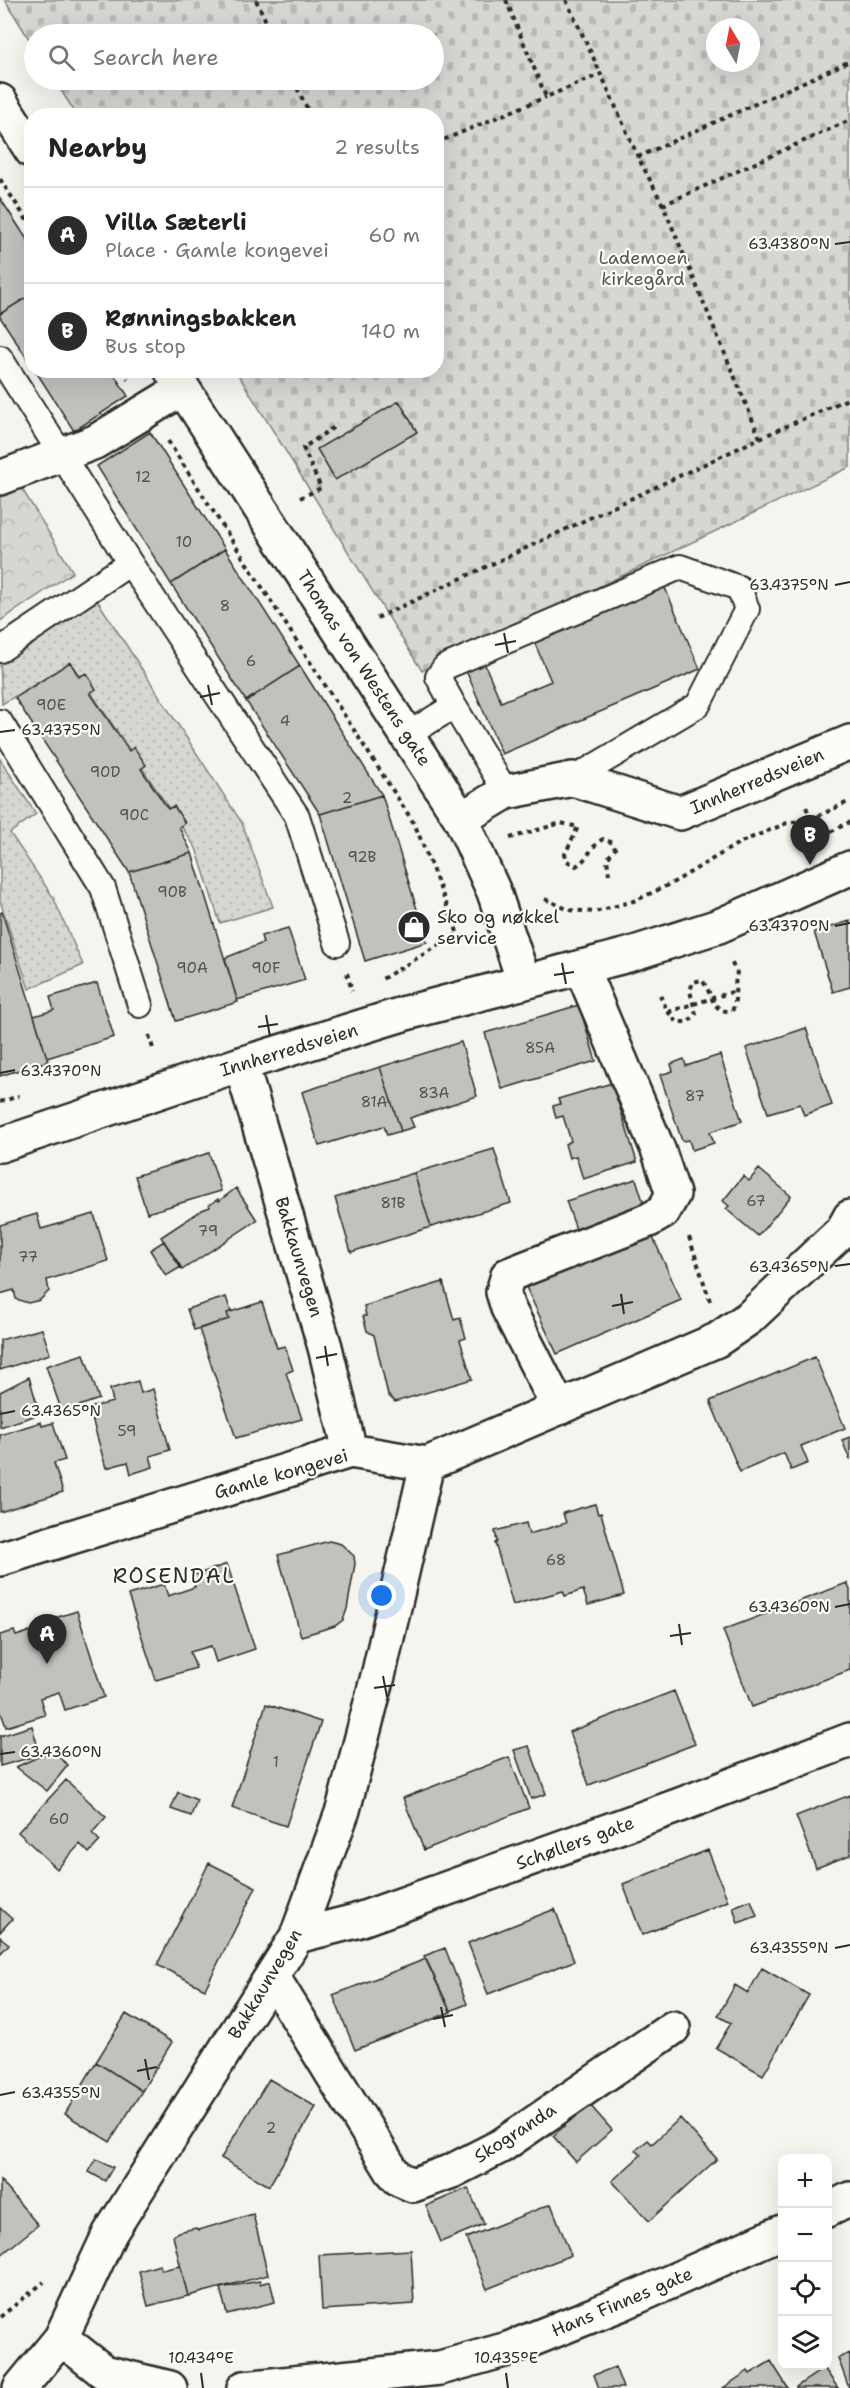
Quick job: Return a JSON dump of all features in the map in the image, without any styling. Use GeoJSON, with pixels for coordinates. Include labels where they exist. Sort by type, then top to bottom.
{"type":"FeatureCollection","features":[{"type":"Feature","properties":{"kind":"street"},"geometry":{"type":"LineString","coordinates":[[0,102],[24,139]]}},
{"type":"Feature","properties":{"kind":"street"},"geometry":{"type":"LineString","coordinates":[[0,478],[95,442],[148,410],[177,380]]}},
{"type":"Feature","properties":{"kind":"street","name":"Thomas von Westens gate"},"geometry":{"type":"LineString","coordinates":[[177,380],[461,819],[494,892],[524,982]]}},
{"type":"Feature","properties":{"kind":"street","name":"Innherredsveien"},"geometry":{"type":"LineString","coordinates":[[461,819],[507,792],[573,779],[680,813],[850,742]]}},
{"type":"Feature","properties":{"kind":"street","name":"Innherredsveien"},"geometry":{"type":"LineString","coordinates":[[0,1145],[241,1064],[406,1014],[581,967],[719,926],[850,868]]}},
{"type":"Feature","properties":{"kind":"street"},"geometry":{"type":"LineString","coordinates":[[559,1408],[508,1308],[503,1292],[508,1275],[649,1220],[663,1212],[673,1194],[659,1152],[581,967]]}},
{"type":"Feature","properties":{"kind":"street","name":"Bakkaunvegen"},"geometry":{"type":"LineString","coordinates":[[241,1064],[325,1347],[350,1451]]}},
{"type":"Feature","properties":{"kind":"street"},"geometry":{"type":"LineString","coordinates":[[427,1464],[717,1340],[748,1318],[843,1230],[850,1217]]}},
{"type":"Feature","properties":{"kind":"street","name":"Gamle kongevei"},"geometry":{"type":"LineString","coordinates":[[0,1558],[350,1451],[427,1464]]}},
{"type":"Feature","properties":{"kind":"street","name":"Bakkaunvegen"},"geometry":{"type":"LineString","coordinates":[[20,2388],[62,2338],[110,2233],[297,1936],[343,1810],[380,1672],[427,1464]]}},
{"type":"Feature","properties":{"kind":"street","name":"Schøllers gate"},"geometry":{"type":"LineString","coordinates":[[297,1936],[356,1921],[680,1805],[850,1740]]}},
{"type":"Feature","properties":{"kind":"street","name":"Skogranda"},"geometry":{"type":"LineString","coordinates":[[272,1976],[392,2171],[399,2179],[413,2185],[452,2172],[501,2146],[674,2028]]}},
{"type":"Feature","properties":{"kind":"street"},"geometry":{"type":"LineString","coordinates":[[832,2208],[850,2199]]}},
{"type":"Feature","properties":{"kind":"street","name":"Hans Finnes gate"},"geometry":{"type":"LineString","coordinates":[[244,2388],[440,2368],[508,2349],[623,2303],[778,2234]]}},
{"type":"Feature","properties":{"kind":"street"},"geometry":{"type":"LineString","coordinates":[[62,2338],[104,2372],[171,2388]]}},
{"type":"Feature","properties":{"kind":"lane"},"geometry":{"type":"LineString","coordinates":[[0,358],[130,563],[297,816],[337,943]]}},
{"type":"Feature","properties":{"kind":"lane"},"geometry":{"type":"LineString","coordinates":[[0,650],[130,563]]}},
{"type":"Feature","properties":{"kind":"lane"},"geometry":{"type":"LineString","coordinates":[[507,792],[438,677],[445,667],[680,567],[739,588],[747,609],[698,705],[573,779]]}},
{"type":"Feature","properties":{"kind":"lane"},"geometry":{"type":"LineString","coordinates":[[407,735],[454,706]]}},
{"type":"Feature","properties":{"kind":"lane"},"geometry":{"type":"LineString","coordinates":[[0,722],[103,888],[140,1005]]}},
{"type":"Feature","properties":{"kind":"path"},"geometry":{"type":"LineString","coordinates":[[255,0],[267,24]]}},
{"type":"Feature","properties":{"kind":"path"},"geometry":{"type":"LineString","coordinates":[[506,0],[546,97]]}},
{"type":"Feature","properties":{"kind":"path"},"geometry":{"type":"LineString","coordinates":[[566,0],[638,157],[663,205],[760,438]]}},
{"type":"Feature","properties":{"kind":"path"},"geometry":{"type":"LineString","coordinates":[[638,157],[850,62]]}},
{"type":"Feature","properties":{"kind":"path"},"geometry":{"type":"LineString","coordinates":[[444,140],[601,74]]}},
{"type":"Feature","properties":{"kind":"path"},"geometry":{"type":"LineString","coordinates":[[299,90],[307,108]]}},
{"type":"Feature","properties":{"kind":"path"},"geometry":{"type":"LineString","coordinates":[[663,205],[850,120]]}},
{"type":"Feature","properties":{"kind":"path"},"geometry":{"type":"LineString","coordinates":[[0,179],[24,216]]}},
{"type":"Feature","properties":{"kind":"path"},"geometry":{"type":"LineString","coordinates":[[128,378],[415,825],[458,934]]}},
{"type":"Feature","properties":{"kind":"path"},"geometry":{"type":"LineString","coordinates":[[376,618],[850,398]]}},
{"type":"Feature","properties":{"kind":"path"},"geometry":{"type":"LineString","coordinates":[[300,498],[321,488],[303,448],[337,425]]}},
{"type":"Feature","properties":{"kind":"path"},"geometry":{"type":"LineString","coordinates":[[545,899],[569,910],[595,912],[637,900],[676,881],[739,843],[787,823],[812,819],[850,801]]}},
{"type":"Feature","properties":{"kind":"path"},"geometry":{"type":"LineString","coordinates":[[806,807],[820,837],[850,822]]}},
{"type":"Feature","properties":{"kind":"path"},"geometry":{"type":"LineString","coordinates":[[510,838],[561,823],[578,826],[565,854],[567,861],[576,866],[585,861],[594,843],[603,839],[613,843],[615,849],[607,859],[609,874]]}},
{"type":"Feature","properties":{"kind":"path"},"geometry":{"type":"LineString","coordinates":[[660,995],[668,1012],[677,1022],[688,1022],[696,1014],[690,991],[693,982],[702,980],[715,1007],[723,1012],[732,1011],[736,1002],[737,973],[728,957]]}},
{"type":"Feature","properties":{"kind":"path"},"geometry":{"type":"LineString","coordinates":[[668,1012],[735,991]]}},
{"type":"Feature","properties":{"kind":"path"},"geometry":{"type":"LineString","coordinates":[[673,1194],[709,1293],[717,1340]]}},
{"type":"Feature","properties":{"kind":"green space","name":"Lademoen kirkegård"},"geometry":{"type":"Polygon","coordinates":[[[5,0],[850,0],[850,467],[422,671],[240,378],[444,378],[444,108],[72,108],[61,90],[444,90],[444,24],[24,24],[24,31],[5,0]]]}},
{"type":"Feature","properties":{"kind":"green space"},"geometry":{"type":"Polygon","coordinates":[[[19,484],[73,572],[0,621],[0,492],[19,484]]]}},
{"type":"Feature","properties":{"kind":"green space"},"geometry":{"type":"Polygon","coordinates":[[[95,597],[242,823],[273,907],[220,923],[196,848],[71,663],[2,704],[0,661],[95,597]]]}},
{"type":"Feature","properties":{"kind":"green space"},"geometry":{"type":"Polygon","coordinates":[[[0,759],[36,814],[10,833],[53,897],[83,965],[29,989],[0,901],[0,759]]]}},
{"type":"Feature","properties":{"kind":"building"},"geometry":{"type":"Polygon","coordinates":[[[0,198],[24,235],[24,299],[0,314],[0,198]]]}},
{"type":"Feature","properties":{"kind":"building"},"geometry":{"type":"Polygon","coordinates":[[[24,299],[24,354],[0,317],[0,314],[24,299]]]}},
{"type":"Feature","properties":{"kind":"building"},"geometry":{"type":"Polygon","coordinates":[[[40,378],[116,378],[128,396],[74,431],[40,378]]]}},
{"type":"Feature","properties":{"kind":"building"},"geometry":{"type":"Polygon","coordinates":[[[399,401],[417,432],[335,480],[317,449],[399,401]]]}},
{"type":"Feature","properties":{"kind":"building"},"geometry":{"type":"Polygon","coordinates":[[[150,432],[225,549],[171,584],[97,466],[150,432]]]}},
{"type":"Feature","properties":{"kind":"building"},"geometry":{"type":"Polygon","coordinates":[[[225,549],[300,666],[246,701],[171,584],[225,549]]]}},
{"type":"Feature","properties":{"kind":"building"},"geometry":{"type":"Polygon","coordinates":[[[662,581],[700,669],[502,754],[464,666],[482,658],[501,702],[551,681],[532,637],[662,581]]]}},
{"type":"Feature","properties":{"kind":"building"},"geometry":{"type":"Polygon","coordinates":[[[70,662],[79,677],[86,673],[96,689],[90,693],[129,751],[134,747],[146,765],[141,769],[168,809],[174,806],[185,823],[179,827],[192,853],[129,872],[15,698],[70,662]]]}},
{"type":"Feature","properties":{"kind":"building"},"geometry":{"type":"Polygon","coordinates":[[[300,666],[382,795],[320,814],[246,701],[300,666]]]}},
{"type":"Feature","properties":{"kind":"building"},"geometry":{"type":"Polygon","coordinates":[[[382,795],[427,942],[365,961],[320,814],[382,795]]]}},
{"type":"Feature","properties":{"kind":"building"},"geometry":{"type":"Polygon","coordinates":[[[192,853],[238,1002],[176,1021],[129,872],[192,853]]]}},
{"type":"Feature","properties":{"kind":"building"},"geometry":{"type":"Polygon","coordinates":[[[2,912],[48,1061],[0,1076],[0,913],[2,912]]]}},
{"type":"Feature","properties":{"kind":"building"},"geometry":{"type":"Polygon","coordinates":[[[850,921],[850,987],[833,992],[814,932],[850,921]]]}},
{"type":"Feature","properties":{"kind":"building"},"geometry":{"type":"Polygon","coordinates":[[[288,928],[305,980],[237,1000],[225,958],[263,943],[261,936],[288,928]]]}},
{"type":"Feature","properties":{"kind":"building"},"geometry":{"type":"Polygon","coordinates":[[[97,983],[114,1037],[47,1058],[34,1016],[54,1010],[50,997],[97,983]]]}},
{"type":"Feature","properties":{"kind":"building"},"geometry":{"type":"Polygon","coordinates":[[[579,1005],[596,1061],[502,1089],[485,1033],[579,1005]]]}},
{"type":"Feature","properties":{"kind":"building"},"geometry":{"type":"Polygon","coordinates":[[[806,1028],[832,1105],[804,1115],[800,1104],[768,1113],[746,1048],[806,1028]]]}},
{"type":"Feature","properties":{"kind":"building"},"geometry":{"type":"Polygon","coordinates":[[[461,1042],[477,1096],[410,1118],[414,1127],[401,1131],[380,1067],[461,1042]]]}},
{"type":"Feature","properties":{"kind":"building"},"geometry":{"type":"Polygon","coordinates":[[[720,1055],[742,1121],[710,1132],[714,1143],[692,1150],[689,1140],[682,1141],[660,1075],[673,1071],[671,1064],[684,1059],[686,1066],[720,1055]]]}},
{"type":"Feature","properties":{"kind":"building"},"geometry":{"type":"Polygon","coordinates":[[[380,1067],[401,1131],[387,1135],[384,1126],[319,1146],[302,1092],[380,1067]]]}},
{"type":"Feature","properties":{"kind":"building"},"geometry":{"type":"Polygon","coordinates":[[[612,1083],[637,1162],[583,1179],[576,1156],[569,1158],[565,1144],[571,1141],[563,1116],[556,1118],[553,1106],[560,1104],[558,1099],[612,1083]]]}},
{"type":"Feature","properties":{"kind":"building"},"geometry":{"type":"Polygon","coordinates":[[[494,1149],[511,1203],[431,1227],[414,1173],[494,1149]]]}},
{"type":"Feature","properties":{"kind":"building"},"geometry":{"type":"Polygon","coordinates":[[[209,1153],[221,1191],[147,1213],[135,1176],[209,1153]]]}},
{"type":"Feature","properties":{"kind":"building"},"geometry":{"type":"Polygon","coordinates":[[[759,1169],[791,1196],[758,1236],[726,1209],[729,1206],[723,1201],[743,1176],[749,1181],[759,1169]]]}},
{"type":"Feature","properties":{"kind":"building"},"geometry":{"type":"Polygon","coordinates":[[[414,1173],[431,1227],[351,1252],[335,1198],[414,1173]]]}},
{"type":"Feature","properties":{"kind":"building"},"geometry":{"type":"Polygon","coordinates":[[[636,1179],[646,1210],[577,1232],[566,1201],[636,1179]]]}},
{"type":"Feature","properties":{"kind":"building"},"geometry":{"type":"Polygon","coordinates":[[[236,1188],[257,1220],[182,1270],[161,1237],[236,1188]]]}},
{"type":"Feature","properties":{"kind":"building"},"geometry":{"type":"Polygon","coordinates":[[[37,1214],[41,1229],[94,1214],[108,1261],[47,1280],[49,1291],[40,1300],[28,1303],[16,1299],[14,1290],[0,1294],[0,1225],[37,1214]]]}},
{"type":"Feature","properties":{"kind":"building"},"geometry":{"type":"Polygon","coordinates":[[[651,1233],[681,1300],[557,1354],[526,1287],[651,1233]]]}},
{"type":"Feature","properties":{"kind":"building"},"geometry":{"type":"Polygon","coordinates":[[[164,1241],[181,1267],[166,1276],[150,1250],[164,1241]]]}},
{"type":"Feature","properties":{"kind":"building"},"geometry":{"type":"Polygon","coordinates":[[[443,1282],[454,1320],[460,1318],[466,1338],[460,1340],[472,1379],[395,1402],[388,1395],[374,1335],[367,1331],[363,1316],[366,1316],[364,1306],[443,1282]]]}},
{"type":"Feature","properties":{"kind":"building"},"geometry":{"type":"Polygon","coordinates":[[[226,1297],[231,1312],[227,1313],[229,1319],[194,1330],[187,1309],[226,1297]]]}},
{"type":"Feature","properties":{"kind":"building"},"geometry":{"type":"Polygon","coordinates":[[[262,1302],[277,1348],[285,1346],[293,1370],[286,1373],[302,1419],[236,1438],[199,1329],[229,1319],[227,1313],[262,1302]]]}},
{"type":"Feature","properties":{"kind":"building"},"geometry":{"type":"Polygon","coordinates":[[[42,1329],[50,1354],[0,1370],[0,1340],[42,1329]]]}},
{"type":"Feature","properties":{"kind":"building"},"geometry":{"type":"Polygon","coordinates":[[[84,1354],[99,1399],[62,1412],[46,1366],[84,1354]]]}},
{"type":"Feature","properties":{"kind":"building"},"geometry":{"type":"Polygon","coordinates":[[[815,1357],[845,1428],[801,1446],[808,1463],[791,1470],[784,1453],[740,1472],[710,1401],[815,1357]]]}},
{"type":"Feature","properties":{"kind":"building"},"geometry":{"type":"Polygon","coordinates":[[[29,1377],[40,1414],[0,1427],[0,1392],[29,1377]]]}},
{"type":"Feature","properties":{"kind":"building"},"geometry":{"type":"Polygon","coordinates":[[[138,1381],[141,1393],[153,1389],[170,1450],[150,1456],[153,1467],[131,1474],[128,1462],[106,1468],[89,1408],[113,1402],[110,1389],[138,1381]]]}},
{"type":"Feature","properties":{"kind":"building"},"geometry":{"type":"Polygon","coordinates":[[[41,1422],[42,1426],[53,1423],[65,1460],[54,1463],[63,1492],[0,1512],[0,1435],[41,1422]]]}},
{"type":"Feature","properties":{"kind":"building"},"geometry":{"type":"Polygon","coordinates":[[[850,1437],[850,1460],[842,1440],[850,1437]]]}},
{"type":"Feature","properties":{"kind":"building"},"geometry":{"type":"Polygon","coordinates":[[[595,1504],[598,1514],[601,1513],[624,1595],[588,1605],[583,1590],[565,1596],[563,1591],[513,1605],[495,1543],[497,1542],[495,1531],[526,1523],[529,1534],[566,1523],[563,1513],[595,1504]]]}},
{"type":"Feature","properties":{"kind":"building"},"geometry":{"type":"Polygon","coordinates":[[[329,1541],[341,1544],[354,1556],[355,1564],[347,1609],[343,1620],[335,1626],[301,1636],[278,1555],[329,1541]]]}},
{"type":"Feature","properties":{"kind":"building"},"geometry":{"type":"Polygon","coordinates":[[[227,1564],[255,1649],[216,1662],[211,1646],[190,1652],[196,1668],[156,1680],[128,1595],[164,1584],[168,1596],[195,1587],[192,1576],[227,1564]]]}},
{"type":"Feature","properties":{"kind":"building"},"geometry":{"type":"Polygon","coordinates":[[[847,1583],[850,1590],[850,1670],[752,1707],[723,1630],[847,1583]]]}},
{"type":"Feature","properties":{"kind":"building"},"geometry":{"type":"Polygon","coordinates":[[[77,1611],[104,1697],[65,1710],[59,1692],[40,1698],[45,1715],[6,1727],[0,1709],[0,1635],[14,1631],[16,1636],[44,1627],[42,1622],[77,1611]]]}},
{"type":"Feature","properties":{"kind":"building"},"geometry":{"type":"Polygon","coordinates":[[[674,1691],[695,1744],[589,1785],[569,1732],[674,1691]]]}},
{"type":"Feature","properties":{"kind":"building"},"geometry":{"type":"Polygon","coordinates":[[[266,1704],[321,1722],[286,1826],[232,1808],[266,1704]]]}},
{"type":"Feature","properties":{"kind":"building"},"geometry":{"type":"Polygon","coordinates":[[[32,1726],[40,1755],[0,1766],[0,1736],[32,1726]]]}},
{"type":"Feature","properties":{"kind":"building"},"geometry":{"type":"Polygon","coordinates":[[[529,1746],[546,1794],[531,1799],[514,1750],[529,1746]]]}},
{"type":"Feature","properties":{"kind":"building"},"geometry":{"type":"Polygon","coordinates":[[[51,1751],[68,1765],[47,1791],[16,1767],[51,1751]]]}},
{"type":"Feature","properties":{"kind":"building"},"geometry":{"type":"Polygon","coordinates":[[[509,1757],[529,1808],[424,1850],[403,1798],[509,1757]]]}},
{"type":"Feature","properties":{"kind":"building"},"geometry":{"type":"Polygon","coordinates":[[[66,1780],[106,1817],[92,1833],[100,1841],[89,1853],[80,1844],[57,1869],[18,1832],[66,1780]]]}},
{"type":"Feature","properties":{"kind":"building"},"geometry":{"type":"Polygon","coordinates":[[[178,1792],[197,1800],[191,1816],[171,1809],[178,1792]]]}},
{"type":"Feature","properties":{"kind":"building"},"geometry":{"type":"Polygon","coordinates":[[[850,1795],[850,1855],[816,1868],[796,1816],[850,1795]]]}},
{"type":"Feature","properties":{"kind":"building"},"geometry":{"type":"Polygon","coordinates":[[[708,1850],[728,1901],[642,1935],[623,1884],[708,1850]]]}},
{"type":"Feature","properties":{"kind":"building"},"geometry":{"type":"Polygon","coordinates":[[[209,1863],[256,1887],[205,1989],[157,1965],[209,1863]]]}},
{"type":"Feature","properties":{"kind":"building"},"geometry":{"type":"Polygon","coordinates":[[[751,1900],[757,1916],[738,1923],[733,1907],[751,1900]]]}},
{"type":"Feature","properties":{"kind":"building"},"geometry":{"type":"Polygon","coordinates":[[[0,1908],[12,1919],[0,1932],[0,1908]]]}},
{"type":"Feature","properties":{"kind":"building"},"geometry":{"type":"Polygon","coordinates":[[[555,1909],[574,1961],[488,1994],[468,1943],[555,1909]]]}},
{"type":"Feature","properties":{"kind":"building"},"geometry":{"type":"Polygon","coordinates":[[[0,1937],[9,1944],[0,1954],[0,1937]]]}},
{"type":"Feature","properties":{"kind":"building"},"geometry":{"type":"Polygon","coordinates":[[[445,1948],[467,2004],[450,2011],[424,1956],[445,1948]]]}},
{"type":"Feature","properties":{"kind":"building"},"geometry":{"type":"Polygon","coordinates":[[[426,1959],[451,2012],[355,2050],[333,1995],[426,1959]]]}},
{"type":"Feature","properties":{"kind":"building"},"geometry":{"type":"Polygon","coordinates":[[[762,1968],[809,1995],[763,2075],[716,2048],[731,2023],[718,2016],[735,1985],[748,1993],[762,1968]]]}},
{"type":"Feature","properties":{"kind":"building"},"geometry":{"type":"Polygon","coordinates":[[[126,2014],[172,2042],[142,2091],[96,2062],[126,2014]]]}},
{"type":"Feature","properties":{"kind":"building"},"geometry":{"type":"Polygon","coordinates":[[[96,2062],[142,2091],[110,2142],[65,2114],[96,2062]]]}},
{"type":"Feature","properties":{"kind":"building"},"geometry":{"type":"Polygon","coordinates":[[[269,2079],[316,2107],[269,2186],[221,2158],[269,2079]]]}},
{"type":"Feature","properties":{"kind":"building"},"geometry":{"type":"Polygon","coordinates":[[[589,2104],[612,2130],[576,2162],[553,2136],[589,2104]]]}},
{"type":"Feature","properties":{"kind":"building"},"geometry":{"type":"Polygon","coordinates":[[[680,2118],[717,2159],[649,2221],[612,2181],[641,2155],[636,2150],[648,2140],[652,2144],[680,2118]]]}},
{"type":"Feature","properties":{"kind":"building"},"geometry":{"type":"Polygon","coordinates":[[[96,2159],[113,2167],[105,2181],[89,2172],[96,2159]]]}},
{"type":"Feature","properties":{"kind":"building"},"geometry":{"type":"Polygon","coordinates":[[[0,2180],[38,2225],[0,2256],[0,2180]]]}},
{"type":"Feature","properties":{"kind":"building"},"geometry":{"type":"Polygon","coordinates":[[[468,2188],[484,2224],[441,2242],[426,2206],[468,2188]]]}},
{"type":"Feature","properties":{"kind":"building"},"geometry":{"type":"Polygon","coordinates":[[[551,2204],[571,2255],[487,2289],[466,2238],[551,2204]]]}},
{"type":"Feature","properties":{"kind":"building"},"geometry":{"type":"Polygon","coordinates":[[[253,2214],[268,2275],[188,2296],[173,2236],[178,2232],[196,2228],[199,2230],[253,2214]]]}},
{"type":"Feature","properties":{"kind":"building"},"geometry":{"type":"Polygon","coordinates":[[[411,2250],[414,2304],[322,2310],[319,2255],[411,2250]]]}},
{"type":"Feature","properties":{"kind":"building"},"geometry":{"type":"Polygon","coordinates":[[[160,2265],[162,2270],[180,2266],[188,2296],[148,2306],[139,2271],[160,2265]]]}},
{"type":"Feature","properties":{"kind":"building"},"geometry":{"type":"Polygon","coordinates":[[[260,2281],[260,2284],[270,2281],[275,2302],[227,2314],[220,2288],[260,2281]]]}},
{"type":"Feature","properties":{"kind":"building"},"geometry":{"type":"Polygon","coordinates":[[[850,2353],[850,2388],[849,2388],[838,2358],[850,2353]]]}},
{"type":"Feature","properties":{"kind":"building"},"geometry":{"type":"Polygon","coordinates":[[[771,2361],[788,2388],[723,2388],[748,2371],[750,2374],[771,2361]]]}},
{"type":"Feature","properties":{"kind":"building"},"geometry":{"type":"Polygon","coordinates":[[[615,2367],[623,2388],[599,2388],[594,2375],[615,2367]]]}},
{"type":"Feature","properties":{"kind":"building"},"geometry":{"type":"Polygon","coordinates":[[[821,2370],[825,2370],[838,2388],[796,2388],[821,2370]]]}},
{"type":"Feature","properties":{"kind":"place","name":"Rønningsbakken"},"geometry":{"type":"Point","coordinates":[810,865]}},
{"type":"Feature","properties":{"kind":"place","name":"Sko og nøkkel service"},"geometry":{"type":"Point","coordinates":[414,927]}},
{"type":"Feature","properties":{"kind":"place","name":"Villa Sæterli"},"geometry":{"type":"Point","coordinates":[47,1664]}},
{"type":"Feature","properties":{"kind":"district","name":"ROSENDAL"},"geometry":{"type":"Point","coordinates":[174,1576]}}]}
